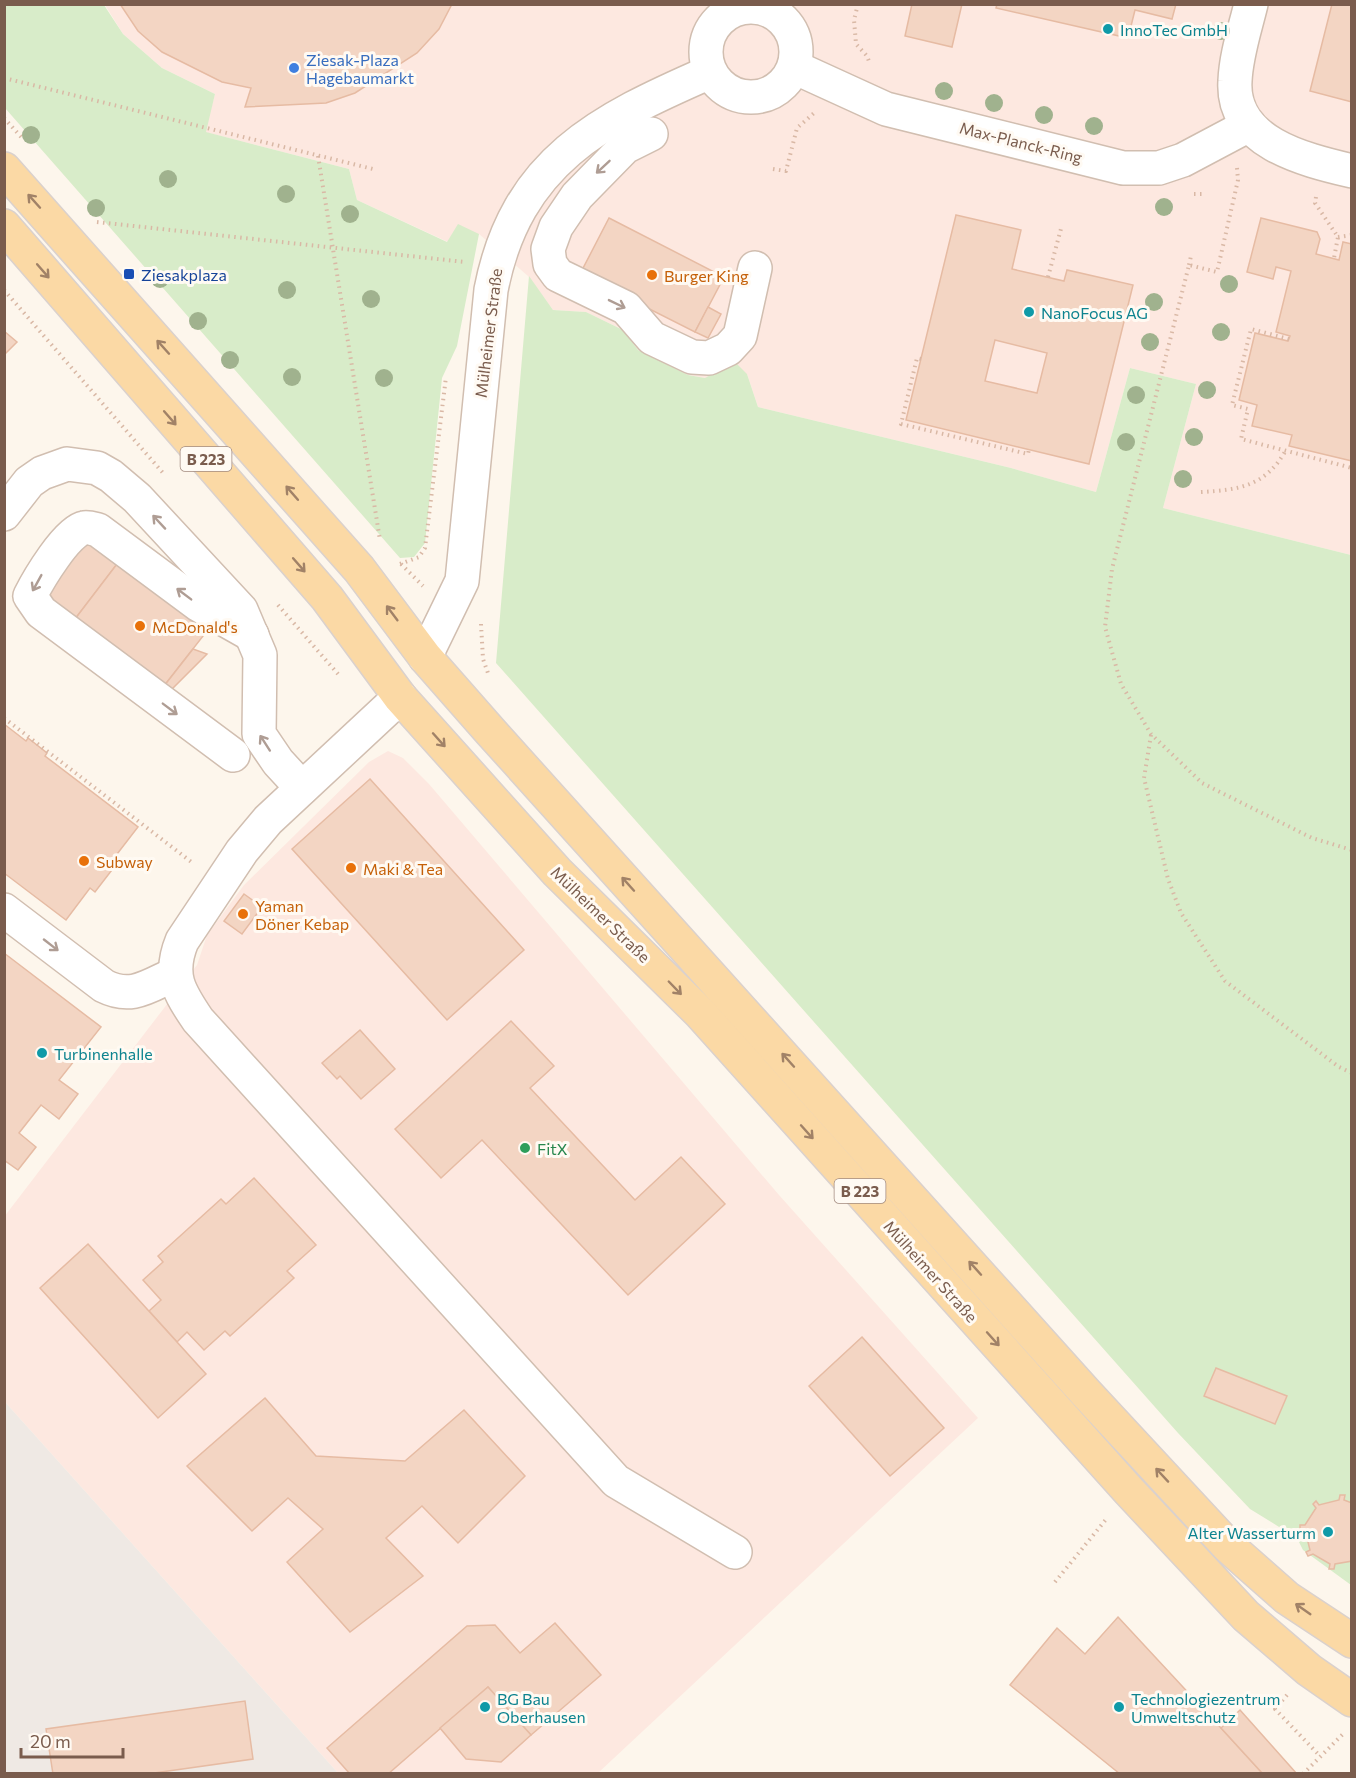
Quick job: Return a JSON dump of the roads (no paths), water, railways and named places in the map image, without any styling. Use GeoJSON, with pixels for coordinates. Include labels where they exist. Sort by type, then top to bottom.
{"type":"FeatureCollection","features":[{"type":"Feature","properties":{"kind":"main road","name":"B 223"},"geometry":{"type":"LineString","coordinates":[[4,169],[359,569],[425,657],[1086,1393],[1228,1546],[1287,1598],[1352,1641]]}},
{"type":"Feature","properties":{"kind":"main road","name":"Mülheimer Straße"},"geometry":{"type":"LineString","coordinates":[[4,226],[327,598],[400,697],[557,872],[700,1013],[1129,1491],[1246,1616],[1309,1670],[1352,1700]]}},
{"type":"Feature","properties":{"kind":"main road","name":"Mülheimer Straße"},"geometry":{"type":"LineString","coordinates":[[400,697],[425,657]]}},
{"type":"Feature","properties":{"kind":"street"},"geometry":{"type":"LineString","coordinates":[[1251,4],[1234,83],[1239,104],[1240,130],[1281,150],[1352,171]]}},
{"type":"Feature","properties":{"kind":"street"},"geometry":{"type":"LineString","coordinates":[[747,7],[773,12],[787,24],[794,38],[796,52],[794,68],[784,84],[768,94],[751,98],[735,94],[720,85],[710,72],[707,43],[712,30],[721,18],[747,7]]}},
{"type":"Feature","properties":{"kind":"street","name":"Max-Planck-Ring"},"geometry":{"type":"LineString","coordinates":[[794,68],[886,109],[1123,168],[1160,168],[1184,160],[1240,130]]}},
{"type":"Feature","properties":{"kind":"street","name":"Mülheimer Straße"},"geometry":{"type":"LineString","coordinates":[[425,657],[462,581],[482,374],[496,265],[510,229],[528,195],[559,157],[612,118],[710,72]]}},
{"type":"Feature","properties":{"kind":"street"},"geometry":{"type":"LineString","coordinates":[[651,134],[625,147],[598,172],[566,211],[556,226],[548,249],[550,264],[558,274],[626,308],[652,338],[692,357],[709,358],[728,349],[741,336],[755,268]]}},
{"type":"Feature","properties":{"kind":"street"},"geometry":{"type":"LineString","coordinates":[[4,514],[29,482],[42,473],[67,464],[96,468],[111,476],[137,498],[241,610],[260,655],[259,734],[278,762],[302,788]]}},
{"type":"Feature","properties":{"kind":"street"},"geometry":{"type":"LineString","coordinates":[[233,755],[41,612],[30,596],[40,578],[74,532],[85,527],[98,530],[199,605],[252,635]]}},
{"type":"Feature","properties":{"kind":"street","name":"Mülheimer Straße"},"geometry":{"type":"LineString","coordinates":[[175,974],[177,953],[182,941],[268,820],[400,697]]}},
{"type":"Feature","properties":{"kind":"street"},"geometry":{"type":"LineString","coordinates":[[4,910],[104,986],[116,992],[126,994],[175,974],[184,1000],[198,1020],[616,1480],[735,1551]]}},
{"type":"Feature","properties":{"kind":"place","name":"InnoTec GmbH"},"geometry":{"type":"Point","coordinates":[1108,29]}},
{"type":"Feature","properties":{"kind":"place","name":"Ziesak-Plaza Hagebaumarkt"},"geometry":{"type":"Point","coordinates":[294,68]}},
{"type":"Feature","properties":{"kind":"place","name":"Ziesakplaza"},"geometry":{"type":"Point","coordinates":[129,274]}},
{"type":"Feature","properties":{"kind":"place","name":"Burger King"},"geometry":{"type":"Point","coordinates":[652,275]}},
{"type":"Feature","properties":{"kind":"place","name":"NanoFocus AG"},"geometry":{"type":"Point","coordinates":[1029,312]}},
{"type":"Feature","properties":{"kind":"place","name":"McDonald's"},"geometry":{"type":"Point","coordinates":[140,626]}},
{"type":"Feature","properties":{"kind":"place","name":"Subway"},"geometry":{"type":"Point","coordinates":[84,861]}},
{"type":"Feature","properties":{"kind":"place","name":"Maki & Tea"},"geometry":{"type":"Point","coordinates":[351,868]}},
{"type":"Feature","properties":{"kind":"place","name":"Yaman Döner Kebap"},"geometry":{"type":"Point","coordinates":[243,914]}},
{"type":"Feature","properties":{"kind":"place","name":"Turbinenhalle"},"geometry":{"type":"Point","coordinates":[42,1053]}},
{"type":"Feature","properties":{"kind":"place","name":"FitX"},"geometry":{"type":"Point","coordinates":[525,1148]}},
{"type":"Feature","properties":{"kind":"place","name":"Alter Wasserturm"},"geometry":{"type":"Point","coordinates":[1328,1532]}},
{"type":"Feature","properties":{"kind":"place","name":"BG Bau Oberhausen"},"geometry":{"type":"Point","coordinates":[485,1707]}},
{"type":"Feature","properties":{"kind":"place","name":"Technologiezentrum Umweltschutz"},"geometry":{"type":"Point","coordinates":[1119,1707]}}]}
